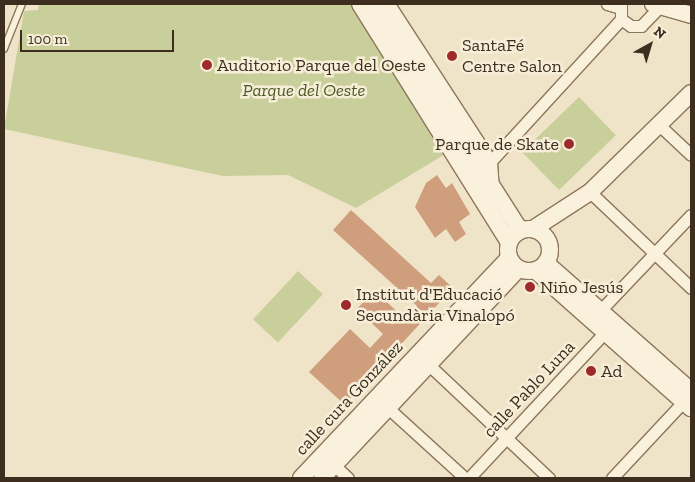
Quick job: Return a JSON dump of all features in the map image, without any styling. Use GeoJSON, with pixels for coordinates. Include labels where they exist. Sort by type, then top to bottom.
{"type":"FeatureCollection","features":[{"type":"Feature","properties":{"kind":"main road"},"geometry":{"type":"LineString","coordinates":[[360,4],[518,246],[596,315],[690,403]]}},
{"type":"Feature","properties":{"kind":"main road"},"geometry":{"type":"LineString","coordinates":[[376,4],[493,190],[518,246]]}},
{"type":"Feature","properties":{"kind":"main road"},"geometry":{"type":"LineString","coordinates":[[659,5],[691,15]]}},
{"type":"Feature","properties":{"kind":"main road","name":"calle cura González"},"geometry":{"type":"LineString","coordinates":[[547,239],[584,196],[691,93]]}},
{"type":"Feature","properties":{"kind":"main road","name":"calle cura González"},"geometry":{"type":"LineString","coordinates":[[301,478],[518,246],[584,196]]}},
{"type":"Feature","properties":{"kind":"main road"},"geometry":{"type":"LineString","coordinates":[[518,246],[547,239],[550,249],[541,267]]}},
{"type":"Feature","properties":{"kind":"main road","name":"calle cura González"},"geometry":{"type":"LineString","coordinates":[[322,478],[429,365],[518,246]]}},
{"type":"Feature","properties":{"kind":"street"},"geometry":{"type":"LineString","coordinates":[[607,4],[621,10],[631,26],[641,26],[659,5]]}},
{"type":"Feature","properties":{"kind":"street"},"geometry":{"type":"LineString","coordinates":[[395,6],[491,161],[493,190]]}},
{"type":"Feature","properties":{"kind":"street"},"geometry":{"type":"LineString","coordinates":[[491,161],[621,10]]}},
{"type":"Feature","properties":{"kind":"street"},"geometry":{"type":"LineString","coordinates":[[658,124],[691,155]]}},
{"type":"Feature","properties":{"kind":"street"},"geometry":{"type":"LineString","coordinates":[[584,196],[655,254],[691,288]]}},
{"type":"Feature","properties":{"kind":"street"},"geometry":{"type":"LineString","coordinates":[[596,315],[691,215]]}},
{"type":"Feature","properties":{"kind":"street","name":"calle Pablo Luna"},"geometry":{"type":"LineString","coordinates":[[469,478],[610,328]]}},
{"type":"Feature","properties":{"kind":"street"},"geometry":{"type":"LineString","coordinates":[[429,365],[549,478]]}},
{"type":"Feature","properties":{"kind":"street"},"geometry":{"type":"LineString","coordinates":[[612,478],[690,403]]}},
{"type":"Feature","properties":{"kind":"street"},"geometry":{"type":"LineString","coordinates":[[388,408],[465,478]]}},
{"type":"Feature","properties":{"kind":"street"},"geometry":{"type":"LineString","coordinates":[[334,465],[348,478]]}},
{"type":"Feature","properties":{"kind":"lane"},"geometry":{"type":"LineString","coordinates":[[4,50],[22,4]]}},
{"type":"Feature","properties":{"kind":"green space","name":"Parque del Oeste"},"geometry":{"type":"Polygon","coordinates":[[[39,4],[350,4],[447,153],[356,208],[288,175],[223,176],[4,129],[24,11],[38,10],[39,4]]]}},
{"type":"Feature","properties":{"kind":"green space","name":"Parque de Skate"},"geometry":{"type":"Polygon","coordinates":[[[579,97],[616,135],[559,190],[522,152],[579,97]]]}},
{"type":"Feature","properties":{"kind":"green space"},"geometry":{"type":"Polygon","coordinates":[[[298,271],[323,294],[278,342],[253,319],[298,271]]]}},
{"type":"Feature","properties":{"kind":"building"},"geometry":{"type":"Polygon","coordinates":[[[437,175],[446,188],[452,183],[470,214],[459,222],[466,234],[455,242],[446,229],[435,238],[415,207],[426,183],[437,175]]]}},
{"type":"Feature","properties":{"kind":"building"},"geometry":{"type":"Polygon","coordinates":[[[351,210],[431,283],[439,275],[453,288],[345,405],[309,372],[350,329],[370,348],[383,334],[357,309],[374,290],[405,319],[417,306],[333,230],[351,210]]]}},
{"type":"Feature","properties":{"kind":"place","name":"SantaFé Centre Salon"},"geometry":{"type":"Point","coordinates":[452,56]}},
{"type":"Feature","properties":{"kind":"place","name":"Auditorio Parque del Oeste"},"geometry":{"type":"Point","coordinates":[207,65]}},
{"type":"Feature","properties":{"kind":"place","name":"Parque de Skate"},"geometry":{"type":"Point","coordinates":[569,144]}},
{"type":"Feature","properties":{"kind":"place","name":"Niño Jesús"},"geometry":{"type":"Point","coordinates":[530,287]}},
{"type":"Feature","properties":{"kind":"place","name":"Institut d'Educació Secundària Vinalopó"},"geometry":{"type":"Point","coordinates":[346,305]}},
{"type":"Feature","properties":{"kind":"place","name":"Ad"},"geometry":{"type":"Point","coordinates":[591,371]}}]}
